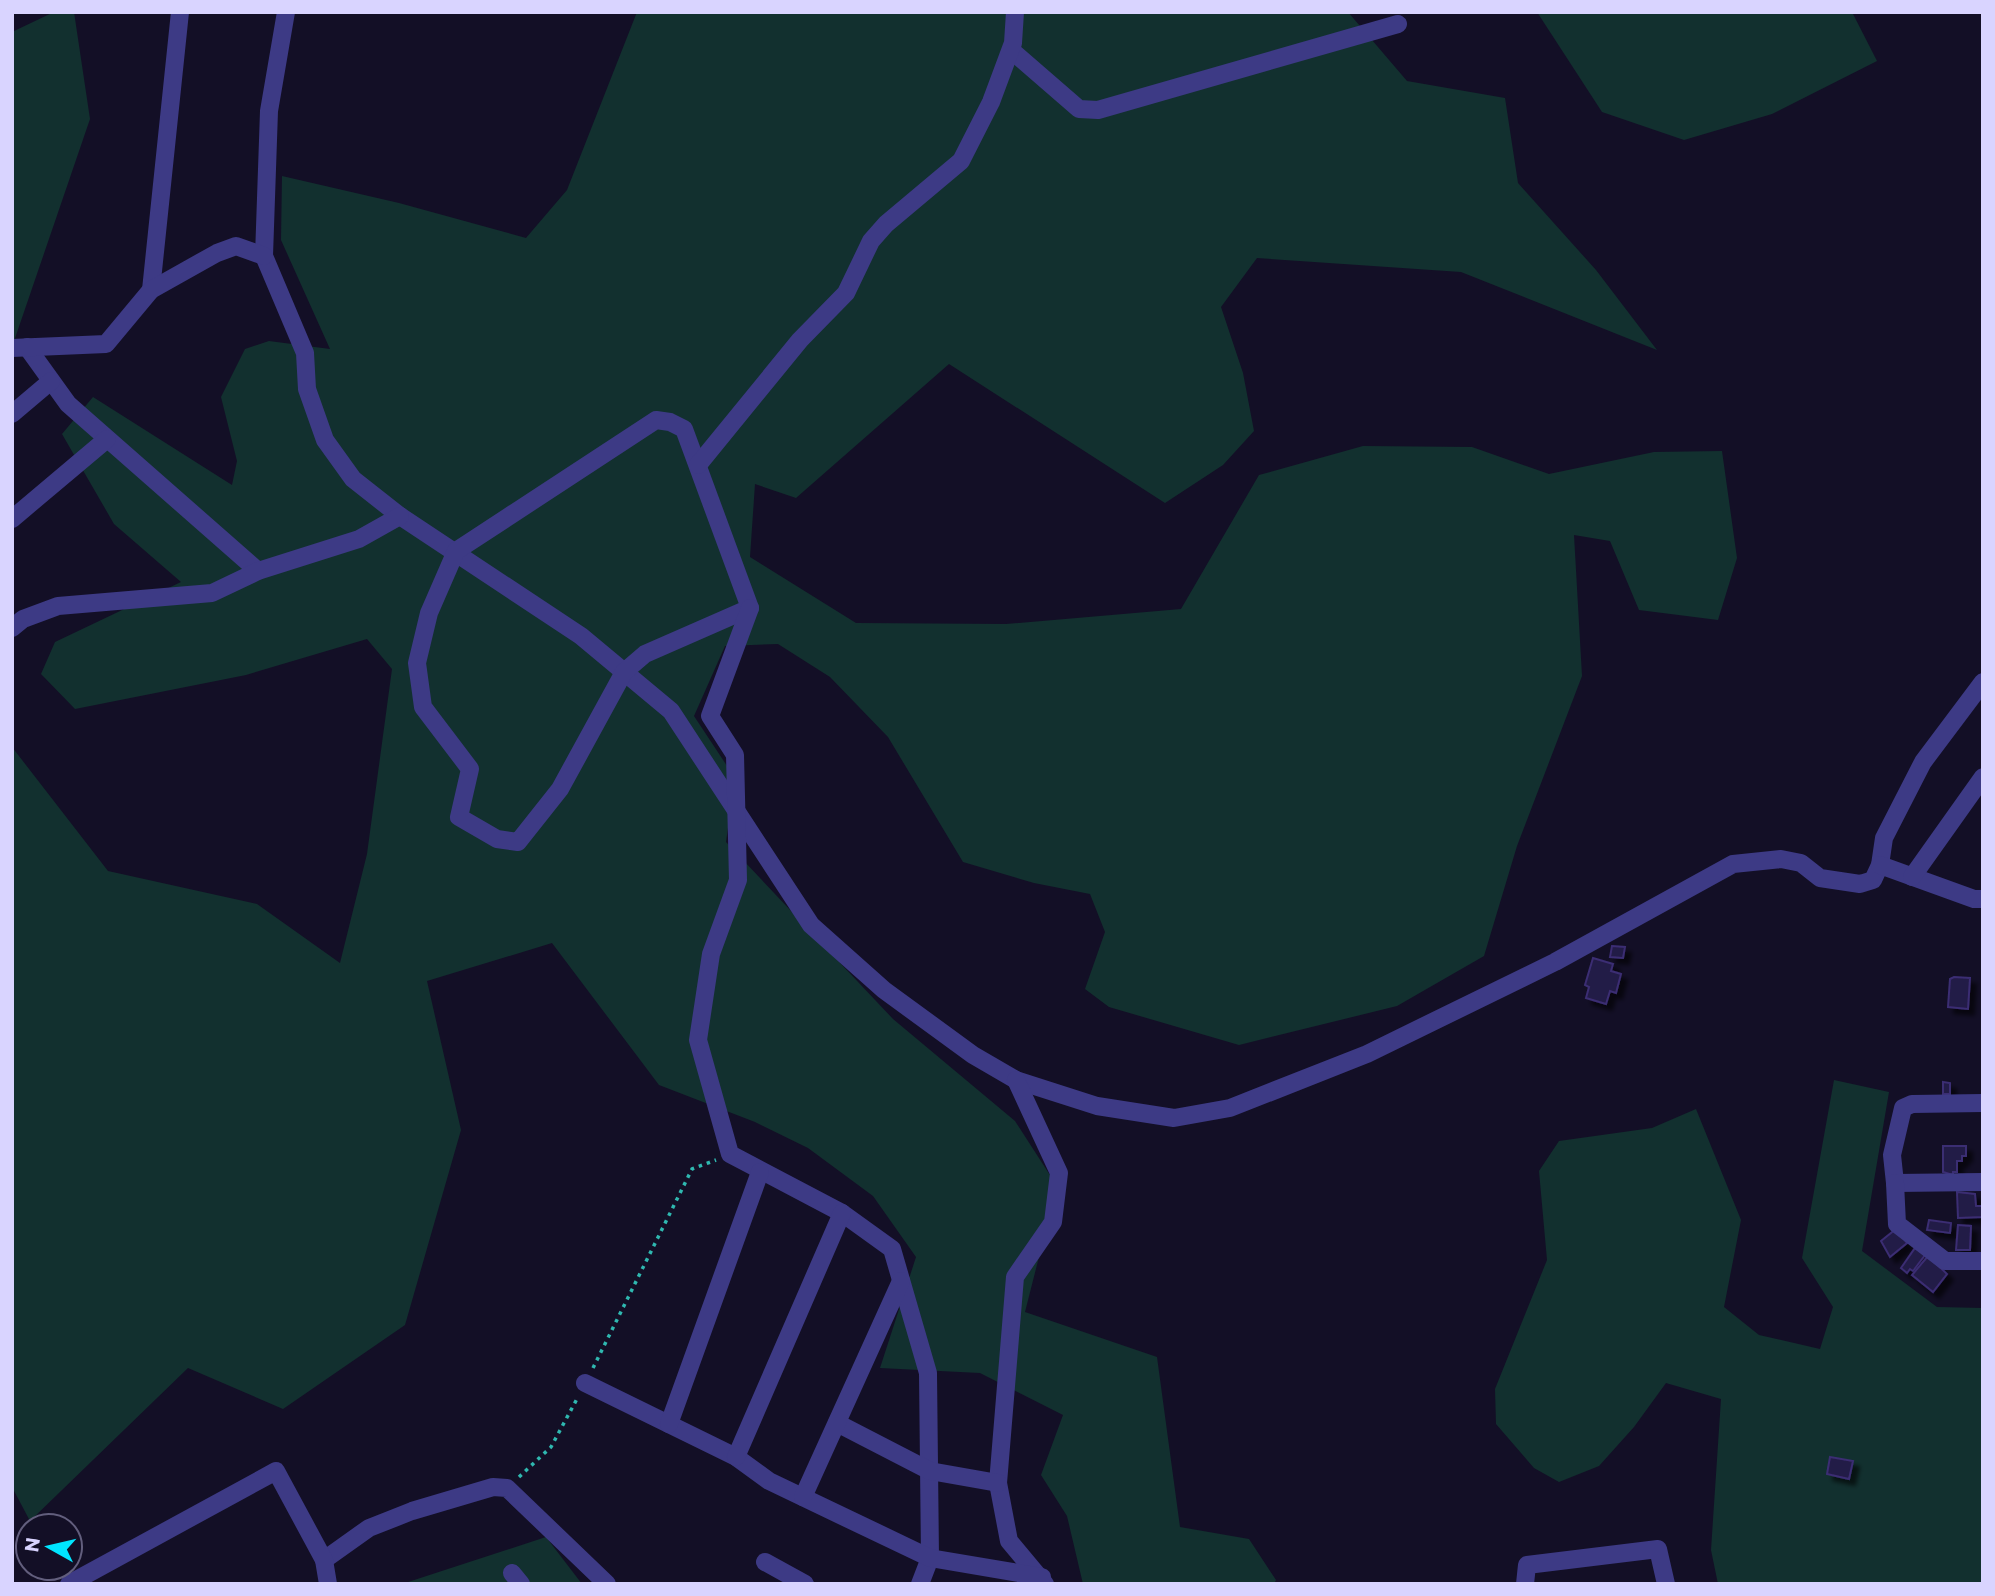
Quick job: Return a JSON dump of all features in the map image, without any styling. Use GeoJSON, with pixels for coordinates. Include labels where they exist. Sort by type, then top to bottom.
{"type":"FeatureCollection","features":[{"type":"Feature","properties":{"kind":"street"},"geometry":{"type":"LineString","coordinates":[[151,290],[180,12]]}},
{"type":"Feature","properties":{"kind":"street"},"geometry":{"type":"LineString","coordinates":[[286,12],[269,111],[264,256],[305,353],[307,389],[325,440],[353,479],[400,516],[581,636],[671,711],[735,813],[811,925],[884,990],[973,1055],[1016,1080],[1097,1105],[1174,1118],[1230,1108],[1367,1054],[1555,962],[1733,864],[1782,859],[1801,863],[1820,878],[1860,884],[1873,880],[1880,865],[1884,838],[1923,762],[1983,682]]}},
{"type":"Feature","properties":{"kind":"street"},"geometry":{"type":"LineString","coordinates":[[698,465],[800,340],[846,293],[857,275],[871,241],[886,223],[961,161],[991,103],[1011,50],[1015,12]]}},
{"type":"Feature","properties":{"kind":"street"},"geometry":{"type":"LineString","coordinates":[[1011,50],[1079,110],[1098,110],[1398,24]]}},
{"type":"Feature","properties":{"kind":"street"},"geometry":{"type":"LineString","coordinates":[[20,347],[106,345],[151,290],[217,253],[236,246],[264,256]]}},
{"type":"Feature","properties":{"kind":"street"},"geometry":{"type":"LineString","coordinates":[[20,347],[51,380],[68,404],[258,570]]}},
{"type":"Feature","properties":{"kind":"street"},"geometry":{"type":"LineString","coordinates":[[12,414],[51,380]]}},
{"type":"Feature","properties":{"kind":"street"},"geometry":{"type":"LineString","coordinates":[[750,608],[645,654],[624,672],[560,789],[518,842],[497,839],[459,817],[470,769],[423,707],[417,663],[429,613],[456,551],[656,420],[670,422],[684,429],[750,608],[710,716],[735,755],[738,880],[711,954],[698,1040],[730,1154],[842,1213],[892,1249],[928,1373],[930,1558],[920,1584]]}},
{"type":"Feature","properties":{"kind":"street"},"geometry":{"type":"LineString","coordinates":[[12,519],[107,439]]}},
{"type":"Feature","properties":{"kind":"street"},"geometry":{"type":"LineString","coordinates":[[12,628],[23,619],[58,606],[212,593],[258,570],[359,539],[400,516]]}},
{"type":"Feature","properties":{"kind":"street"},"geometry":{"type":"LineString","coordinates":[[1912,877],[1983,777]]}},
{"type":"Feature","properties":{"kind":"street"},"geometry":{"type":"LineString","coordinates":[[1880,865],[1974,899],[1983,899]]}},
{"type":"Feature","properties":{"kind":"street"},"geometry":{"type":"LineString","coordinates":[[1016,1080],[1059,1173],[1054,1222],[1015,1278],[998,1483],[1009,1541],[1043,1580]]}},
{"type":"Feature","properties":{"kind":"street"},"geometry":{"type":"LineString","coordinates":[[1983,1102],[1912,1104],[1903,1108],[1892,1155],[1897,1224],[1945,1261],[1983,1261]]}},
{"type":"Feature","properties":{"kind":"street"},"geometry":{"type":"LineString","coordinates":[[669,1424],[760,1172]]}},
{"type":"Feature","properties":{"kind":"street"},"geometry":{"type":"LineString","coordinates":[[1895,1183],[1983,1182]]}},
{"type":"Feature","properties":{"kind":"street"},"geometry":{"type":"LineString","coordinates":[[736,1457],[842,1213]]}},
{"type":"Feature","properties":{"kind":"street"},"geometry":{"type":"LineString","coordinates":[[803,1497],[901,1281]]}},
{"type":"Feature","properties":{"kind":"street"},"geometry":{"type":"LineString","coordinates":[[585,1383],[736,1457],[769,1481],[930,1558],[1043,1580]]}},
{"type":"Feature","properties":{"kind":"street"},"geometry":{"type":"LineString","coordinates":[[837,1423],[930,1471],[998,1483]]}},
{"type":"Feature","properties":{"kind":"street"},"geometry":{"type":"LineString","coordinates":[[69,1584],[275,1471],[324,1560],[328,1584]]}},
{"type":"Feature","properties":{"kind":"street"},"geometry":{"type":"LineString","coordinates":[[324,1560],[369,1528],[412,1511],[493,1487],[507,1488],[607,1584]]}},
{"type":"Feature","properties":{"kind":"street"},"geometry":{"type":"LineString","coordinates":[[1525,1584],[1527,1566],[1658,1549],[1665,1584]]}},
{"type":"Feature","properties":{"kind":"street"},"geometry":{"type":"LineString","coordinates":[[765,1562],[805,1584]]}},
{"type":"Feature","properties":{"kind":"path"},"geometry":{"type":"LineString","coordinates":[[507,1488],[551,1447],[692,1169],[730,1154]]}},
{"type":"Feature","properties":{"kind":"green space"},"geometry":{"type":"Polygon","coordinates":[[[54,12],[74,12],[90,119],[12,347],[12,32],[54,12]]]}},
{"type":"Feature","properties":{"kind":"green space"},"geometry":{"type":"Polygon","coordinates":[[[637,12],[1348,12],[1407,81],[1505,98],[1518,183],[1596,270],[1657,350],[1461,272],[1257,258],[1221,307],[1243,373],[1254,431],[1223,465],[1165,503],[949,364],[796,498],[755,484],[750,557],[856,623],[1006,624],[1181,609],[1259,475],[1363,446],[1472,447],[1549,474],[1654,452],[1722,451],[1737,558],[1718,620],[1639,610],[1610,541],[1574,535],[1582,676],[1517,846],[1484,956],[1397,1006],[1239,1045],[1109,1007],[1085,989],[1105,932],[1090,894],[1034,883],[963,862],[888,737],[830,677],[778,644],[725,646],[694,716],[735,778],[726,842],[893,1019],[1015,1121],[1057,1186],[1025,1312],[1157,1357],[1180,1527],[1249,1539],[1276,1580],[1274,1584],[1083,1584],[1067,1516],[1041,1475],[1063,1415],[980,1373],[880,1368],[916,1257],[873,1196],[808,1148],[755,1122],[659,1085],[552,943],[427,981],[461,1130],[405,1325],[283,1409],[188,1368],[39,1512],[25,1512],[12,1487],[12,747],[108,871],[257,904],[340,963],[367,854],[392,669],[367,639],[246,675],[75,709],[41,674],[55,642],[181,582],[114,524],[62,434],[93,397],[232,485],[237,461],[221,397],[245,349],[269,341],[330,349],[281,240],[282,176],[399,203],[526,238],[567,190],[637,12]]]}},
{"type":"Feature","properties":{"kind":"green space"},"geometry":{"type":"Polygon","coordinates":[[[1537,12],[1852,12],[1877,61],[1772,114],[1684,140],[1602,112],[1537,12]]]}},
{"type":"Feature","properties":{"kind":"green space"},"geometry":{"type":"Polygon","coordinates":[[[1834,1080],[1889,1092],[1862,1251],[1937,1307],[1983,1308],[1983,1584],[1718,1584],[1711,1550],[1721,1399],[1666,1383],[1634,1427],[1599,1466],[1559,1482],[1534,1468],[1496,1424],[1495,1389],[1547,1260],[1539,1171],[1559,1141],[1652,1128],[1696,1109],[1741,1220],[1724,1307],[1759,1335],[1820,1349],[1833,1307],[1802,1258],[1834,1080]]]}},
{"type":"Feature","properties":{"kind":"green space"},"geometry":{"type":"Polygon","coordinates":[[[546,1537],[582,1584],[402,1584],[546,1537]]]}},
{"type":"Feature","properties":{"kind":"building"},"geometry":{"type":"Polygon","coordinates":[[[1612,946],[1625,947],[1623,958],[1610,957],[1612,946]]]}},
{"type":"Feature","properties":{"kind":"building"},"geometry":{"type":"Polygon","coordinates":[[[1593,958],[1613,964],[1611,971],[1621,974],[1616,993],[1610,991],[1606,1004],[1586,998],[1589,987],[1585,985],[1593,958]]]}},
{"type":"Feature","properties":{"kind":"building"},"geometry":{"type":"Polygon","coordinates":[[[1970,978],[1968,1009],[1948,1007],[1950,979],[1970,978]]]}},
{"type":"Feature","properties":{"kind":"building"},"geometry":{"type":"Polygon","coordinates":[[[1943,1082],[1950,1083],[1950,1094],[1943,1094],[1943,1082]]]}},
{"type":"Feature","properties":{"kind":"building"},"geometry":{"type":"Polygon","coordinates":[[[1943,1146],[1966,1146],[1966,1156],[1962,1156],[1962,1161],[1957,1161],[1957,1172],[1953,1172],[1953,1175],[1943,1172],[1943,1146]]]}},
{"type":"Feature","properties":{"kind":"building"},"geometry":{"type":"Polygon","coordinates":[[[1957,1192],[1975,1194],[1976,1206],[1982,1206],[1982,1217],[1958,1218],[1957,1192]]]}},
{"type":"Feature","properties":{"kind":"building"},"geometry":{"type":"Polygon","coordinates":[[[1929,1220],[1951,1223],[1950,1233],[1927,1230],[1929,1220]]]}},
{"type":"Feature","properties":{"kind":"building"},"geometry":{"type":"Polygon","coordinates":[[[1958,1225],[1971,1226],[1970,1250],[1956,1250],[1958,1225]]]}},
{"type":"Feature","properties":{"kind":"building"},"geometry":{"type":"Polygon","coordinates":[[[1896,1229],[1907,1243],[1890,1257],[1881,1241],[1896,1229]]]}},
{"type":"Feature","properties":{"kind":"building"},"geometry":{"type":"Polygon","coordinates":[[[1915,1248],[1925,1255],[1913,1271],[1910,1269],[1907,1273],[1901,1268],[1915,1248]]]}},
{"type":"Feature","properties":{"kind":"building"},"geometry":{"type":"Polygon","coordinates":[[[1928,1256],[1947,1274],[1933,1292],[1912,1275],[1928,1256]]]}},
{"type":"Feature","properties":{"kind":"building"},"geometry":{"type":"Polygon","coordinates":[[[1830,1457],[1853,1461],[1849,1479],[1827,1474],[1830,1457]]]}}]}
